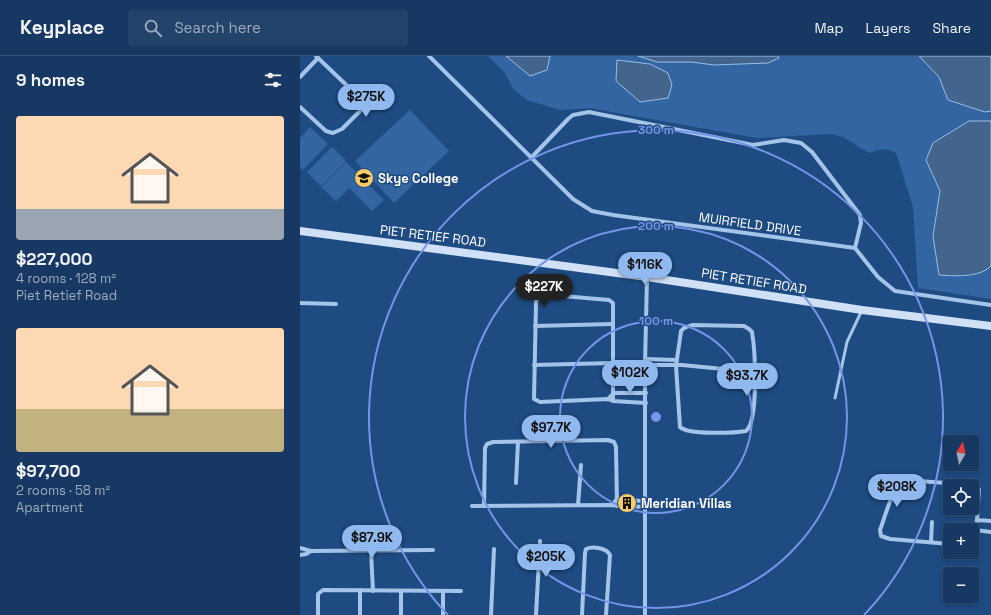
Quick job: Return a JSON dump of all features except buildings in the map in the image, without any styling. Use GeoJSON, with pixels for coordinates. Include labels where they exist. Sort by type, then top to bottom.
{"type":"FeatureCollection","features":[{"type":"Feature","properties":{"kind":"street","name":"MUIRFIELD DRIVE"},"geometry":{"type":"LineString","coordinates":[[429,56],[573,199],[598,213],[855,248]]}},
{"type":"Feature","properties":{"kind":"street"},"geometry":{"type":"LineString","coordinates":[[300,77],[317,57],[362,100],[364,107],[342,129],[333,133],[326,131],[300,107]]}},
{"type":"Feature","properties":{"kind":"street"},"geometry":{"type":"LineString","coordinates":[[531,158],[568,119],[574,115],[589,112],[753,145],[784,140],[795,141],[812,152],[860,215],[861,223],[855,248],[878,277],[890,289],[918,296],[991,306]]}},
{"type":"Feature","properties":{"kind":"street","name":"PIET RETIEF ROAD"},"geometry":{"type":"LineString","coordinates":[[300,231],[647,277],[862,310],[991,326]]}},
{"type":"Feature","properties":{"kind":"street"},"geometry":{"type":"LineString","coordinates":[[645,615],[645,359],[647,277]]}},
{"type":"Feature","properties":{"kind":"street"},"geometry":{"type":"LineString","coordinates":[[613,401],[613,303],[610,301],[541,294],[537,296],[533,397],[538,402],[608,399],[613,401],[646,403]]}},
{"type":"Feature","properties":{"kind":"street"},"geometry":{"type":"LineString","coordinates":[[300,303],[336,304]]}},
{"type":"Feature","properties":{"kind":"street"},"geometry":{"type":"LineString","coordinates":[[535,326],[613,324]]}},
{"type":"Feature","properties":{"kind":"street"},"geometry":{"type":"LineString","coordinates":[[692,325],[744,326],[750,329],[752,332],[755,397],[750,427],[746,431],[726,434],[685,430],[680,427],[676,366],[680,334],[684,328],[692,325]]}},
{"type":"Feature","properties":{"kind":"street"},"geometry":{"type":"LineString","coordinates":[[645,359],[677,360],[682,365]]}},
{"type":"Feature","properties":{"kind":"street"},"geometry":{"type":"LineString","coordinates":[[534,365],[613,363]]}},
{"type":"Feature","properties":{"kind":"street"},"geometry":{"type":"LineString","coordinates":[[645,365],[682,365],[723,369],[754,368]]}},
{"type":"Feature","properties":{"kind":"street"},"geometry":{"type":"LineString","coordinates":[[608,399],[614,393],[646,393]]}},
{"type":"Feature","properties":{"kind":"street"},"geometry":{"type":"LineString","coordinates":[[484,506],[486,446],[493,442],[612,441],[616,447],[617,506]]}},
{"type":"Feature","properties":{"kind":"street"},"geometry":{"type":"LineString","coordinates":[[516,483],[518,442]]}},
{"type":"Feature","properties":{"kind":"street"},"geometry":{"type":"LineString","coordinates":[[578,505],[581,465]]}},
{"type":"Feature","properties":{"kind":"street"},"geometry":{"type":"LineString","coordinates":[[943,543],[886,538],[880,534],[896,489],[904,481],[972,485],[977,487],[979,492],[977,523]]}},
{"type":"Feature","properties":{"kind":"street"},"geometry":{"type":"LineString","coordinates":[[610,505],[617,500],[645,501]]}},
{"type":"Feature","properties":{"kind":"street"},"geometry":{"type":"LineString","coordinates":[[472,506],[610,505],[645,507]]}},
{"type":"Feature","properties":{"kind":"street"},"geometry":{"type":"LineString","coordinates":[[977,520],[991,522]]}},
{"type":"Feature","properties":{"kind":"street"},"geometry":{"type":"LineString","coordinates":[[931,542],[932,522]]}},
{"type":"Feature","properties":{"kind":"street"},"geometry":{"type":"LineString","coordinates":[[979,530],[991,532]]}},
{"type":"Feature","properties":{"kind":"street"},"geometry":{"type":"LineString","coordinates":[[536,615],[540,541]]}},
{"type":"Feature","properties":{"kind":"street"},"geometry":{"type":"LineString","coordinates":[[582,615],[584,552],[589,547],[604,549],[610,555],[606,615]]}},
{"type":"Feature","properties":{"kind":"street"},"geometry":{"type":"LineString","coordinates":[[300,548],[311,551],[433,550]]}},
{"type":"Feature","properties":{"kind":"street"},"geometry":{"type":"LineString","coordinates":[[491,615],[494,549]]}},
{"type":"Feature","properties":{"kind":"street"},"geometry":{"type":"LineString","coordinates":[[300,555],[311,551]]}},
{"type":"Feature","properties":{"kind":"street"},"geometry":{"type":"LineString","coordinates":[[371,551],[372,591]]}},
{"type":"Feature","properties":{"kind":"street"},"geometry":{"type":"LineString","coordinates":[[318,615],[318,595],[321,590],[461,591]]}},
{"type":"Feature","properties":{"kind":"street"},"geometry":{"type":"LineString","coordinates":[[360,590],[360,615]]}},
{"type":"Feature","properties":{"kind":"street"},"geometry":{"type":"LineString","coordinates":[[401,591],[401,615]]}},
{"type":"Feature","properties":{"kind":"street"},"geometry":{"type":"LineString","coordinates":[[443,615],[444,591]]}},
{"type":"Feature","properties":{"kind":"lane"},"geometry":{"type":"LineString","coordinates":[[835,398],[847,342],[862,310]]}},
{"type":"Feature","properties":{"kind":"shaded area"},"geometry":{"type":"Polygon","coordinates":[[[488,56],[991,56],[991,299],[918,288],[913,207],[896,153],[892,151],[883,149],[869,153],[843,137],[831,134],[756,138],[590,108],[560,110],[527,100],[513,89],[505,73],[488,56]]]}},
{"type":"Feature","properties":{"kind":"shaded area"},"geometry":{"type":"Polygon","coordinates":[[[506,56],[550,56],[547,70],[530,76],[506,56]]]}},
{"type":"Feature","properties":{"kind":"shaded area"},"geometry":{"type":"Polygon","coordinates":[[[638,56],[778,56],[779,58],[768,63],[714,65],[692,62],[657,62],[638,56]]]}},
{"type":"Feature","properties":{"kind":"shaded area"},"geometry":{"type":"Polygon","coordinates":[[[919,56],[991,56],[991,111],[985,112],[948,100],[939,77],[919,56]]]}},
{"type":"Feature","properties":{"kind":"shaded area"},"geometry":{"type":"Polygon","coordinates":[[[617,60],[650,64],[668,73],[672,85],[668,98],[640,102],[616,81],[617,60]]]}},
{"type":"Feature","properties":{"kind":"shaded area"},"geometry":{"type":"Polygon","coordinates":[[[410,110],[449,151],[394,203],[355,161],[410,110]]]}},
{"type":"Feature","properties":{"kind":"shaded area"},"geometry":{"type":"Polygon","coordinates":[[[969,121],[991,121],[991,266],[980,273],[959,276],[939,275],[933,236],[940,191],[926,160],[933,143],[969,121]]]}},
{"type":"Feature","properties":{"kind":"shaded area"},"geometry":{"type":"Polygon","coordinates":[[[310,127],[328,144],[303,170],[300,167],[300,138],[310,127]]]}},
{"type":"Feature","properties":{"kind":"shaded area"},"geometry":{"type":"Polygon","coordinates":[[[332,147],[346,161],[321,186],[307,172],[332,147]]]}},
{"type":"Feature","properties":{"kind":"shaded area"},"geometry":{"type":"Polygon","coordinates":[[[346,162],[384,200],[372,211],[349,188],[336,201],[321,187],[346,162]]]}},
{"type":"Feature","properties":{"kind":"place","name":"Skye College"},"geometry":{"type":"Point","coordinates":[364,178]}},
{"type":"Feature","properties":{"kind":"place","name":"Meridian Villas"},"geometry":{"type":"Point","coordinates":[627,503]}}]}
